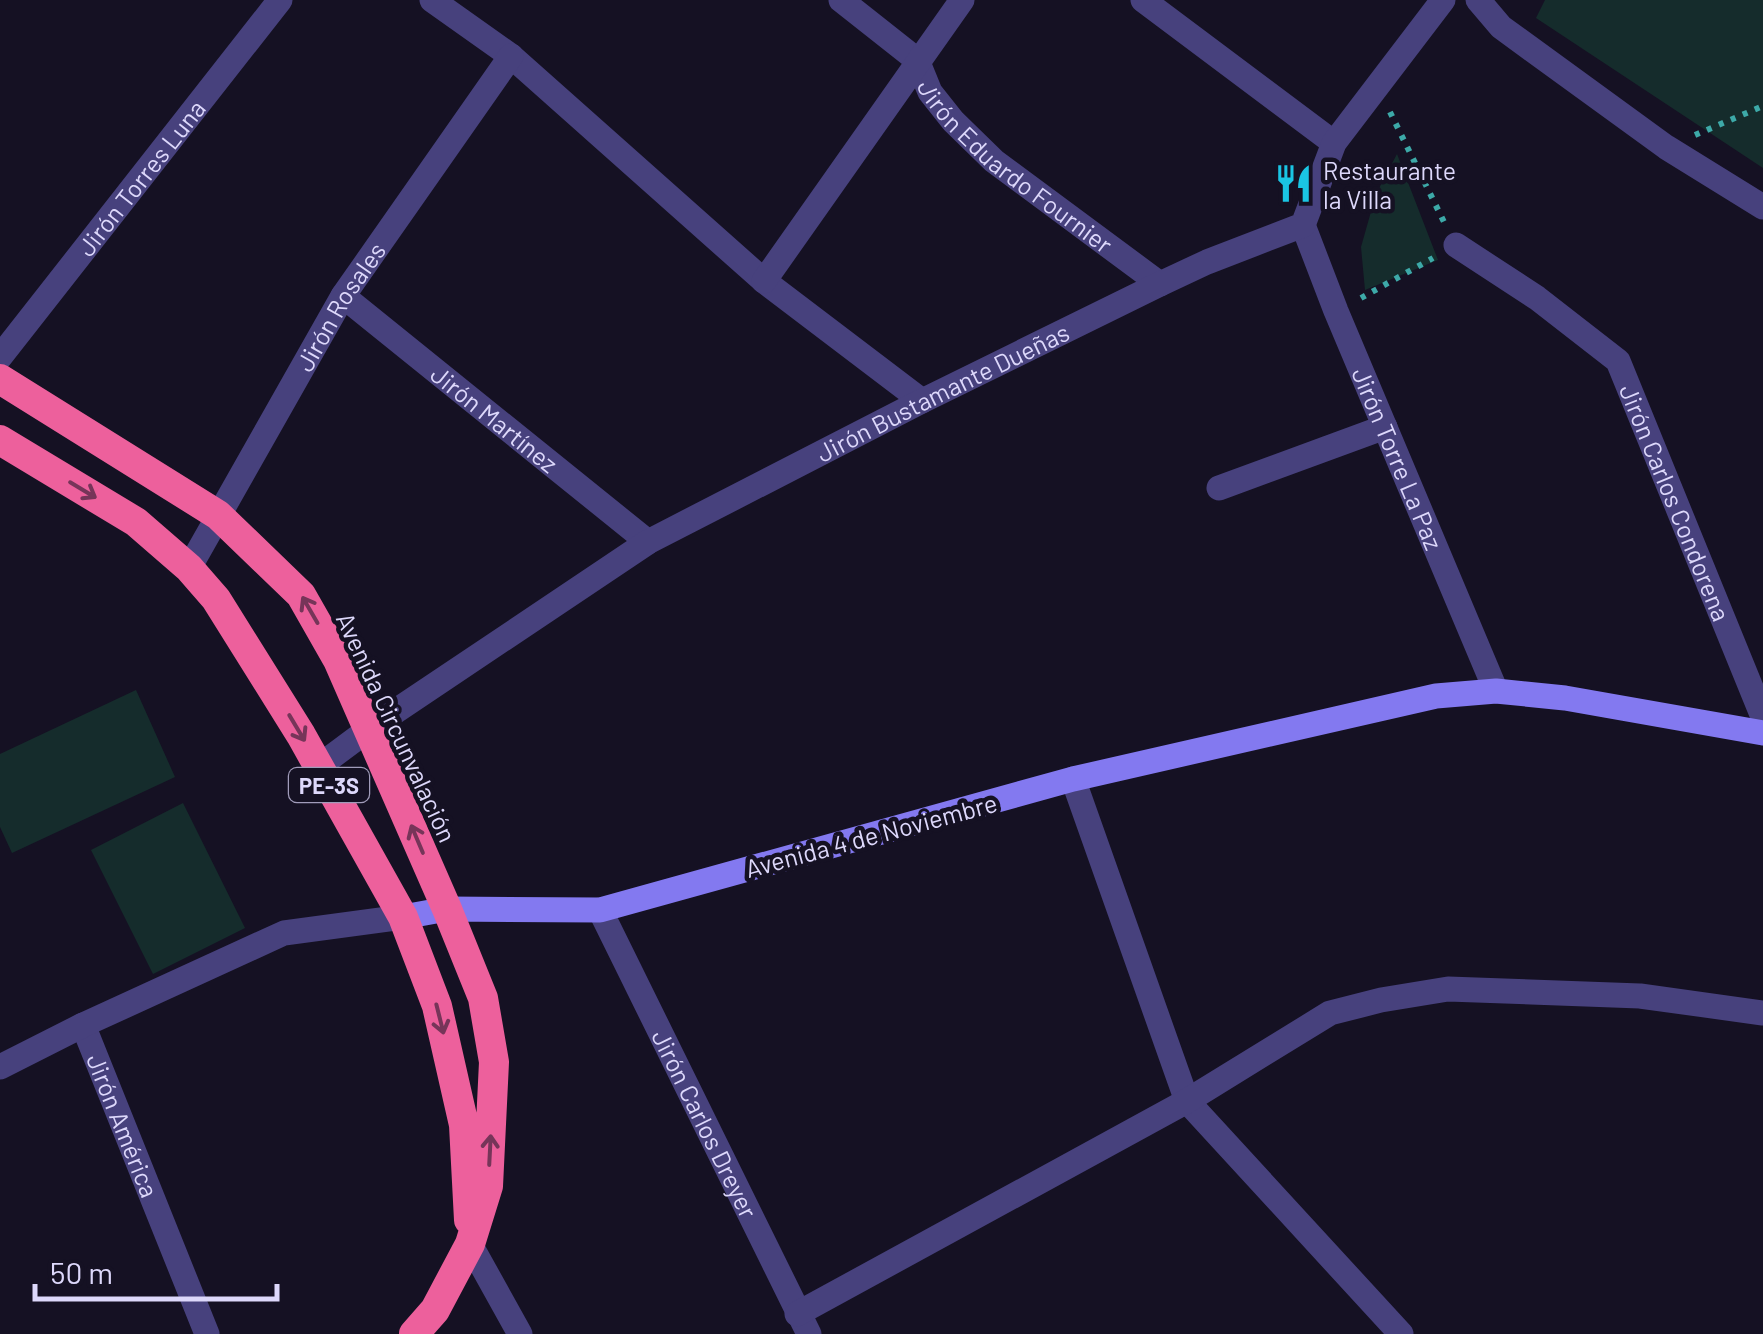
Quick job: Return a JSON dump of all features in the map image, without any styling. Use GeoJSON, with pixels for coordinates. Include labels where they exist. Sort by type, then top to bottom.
{"type":"FeatureCollection","features":[{"type":"Feature","properties":{"kind":"highway","name":"Avenida Circunvalación"},"geometry":{"type":"LineString","coordinates":[[0,379],[218,515],[301,595],[338,660],[369,729],[483,998],[494,1062],[488,1186],[470,1244],[435,1310],[414,1334]]}},
{"type":"Feature","properties":{"kind":"highway","name":"PE-3S"},"geometry":{"type":"LineString","coordinates":[[0,440],[136,522],[189,568],[216,600],[302,736],[403,917],[437,1006],[464,1125],[470,1244]]}},
{"type":"Feature","properties":{"kind":"street","name":"Jirón Torres Luna"},"geometry":{"type":"LineString","coordinates":[[0,357],[280,0]]}},
{"type":"Feature","properties":{"kind":"street"},"geometry":{"type":"LineString","coordinates":[[432,0],[511,56],[764,281],[922,401]]}},
{"type":"Feature","properties":{"kind":"street","name":"Jirón Eduardo Fournier"},"geometry":{"type":"LineString","coordinates":[[841,0],[918,60],[930,92],[953,121],[994,160],[1160,284]]}},
{"type":"Feature","properties":{"kind":"street"},"geometry":{"type":"LineString","coordinates":[[764,281],[962,0]]}},
{"type":"Feature","properties":{"kind":"street"},"geometry":{"type":"LineString","coordinates":[[1143,0],[1334,144]]}},
{"type":"Feature","properties":{"kind":"street"},"geometry":{"type":"LineString","coordinates":[[1303,225],[1334,144],[1444,0]]}},
{"type":"Feature","properties":{"kind":"street"},"geometry":{"type":"LineString","coordinates":[[1478,0],[1501,27],[1666,147],[1763,208]]}},
{"type":"Feature","properties":{"kind":"street","name":"Jirón Rosales"},"geometry":{"type":"LineString","coordinates":[[189,568],[343,296],[511,56]]}},
{"type":"Feature","properties":{"kind":"street","name":"Jirón Bustamante Dueñas"},"geometry":{"type":"LineString","coordinates":[[318,767],[648,542],[1160,284],[1303,225]]}},
{"type":"Feature","properties":{"kind":"street","name":"Jirón Torre La Paz"},"geometry":{"type":"LineString","coordinates":[[1303,225],[1496,691]]}},
{"type":"Feature","properties":{"kind":"street","name":"Jirón Carlos Condorena"},"geometry":{"type":"LineString","coordinates":[[1456,245],[1537,298],[1618,361],[1763,717]]}},
{"type":"Feature","properties":{"kind":"street","name":"Jirón Martínez"},"geometry":{"type":"LineString","coordinates":[[343,296],[648,542]]}},
{"type":"Feature","properties":{"kind":"street"},"geometry":{"type":"LineString","coordinates":[[1219,488],[1385,427]]}},
{"type":"Feature","properties":{"kind":"street","name":"Avenida 4 de Noviembre"},"geometry":{"type":"LineString","coordinates":[[0,1067],[284,933],[447,910],[600,910],[1073,779],[1436,696],[1496,691],[1565,698],[1763,733]]}},
{"type":"Feature","properties":{"kind":"street"},"geometry":{"type":"LineString","coordinates":[[1073,779],[1187,1101],[1401,1334]]}},
{"type":"Feature","properties":{"kind":"street","name":"Jirón Carlos Dreyer"},"geometry":{"type":"LineString","coordinates":[[600,910],[803,1324]]}},
{"type":"Feature","properties":{"kind":"street"},"geometry":{"type":"LineString","coordinates":[[803,1324],[1187,1101],[1330,1013],[1448,989],[1640,996],[1763,1013]]}},
{"type":"Feature","properties":{"kind":"street","name":"Jirón América"},"geometry":{"type":"LineString","coordinates":[[82,1026],[207,1334]]}},
{"type":"Feature","properties":{"kind":"street"},"geometry":{"type":"LineString","coordinates":[[470,1244],[520,1334]]}},
{"type":"Feature","properties":{"kind":"path"},"geometry":{"type":"LineString","coordinates":[[1336,312],[1456,245],[1378,88]]}},
{"type":"Feature","properties":{"kind":"path"},"geometry":{"type":"LineString","coordinates":[[1666,147],[1763,106]]}},
{"type":"Feature","properties":{"kind":"green space"},"geometry":{"type":"Polygon","coordinates":[[[1545,0],[1763,0],[1763,168],[1536,18],[1545,0]]]}},
{"type":"Feature","properties":{"kind":"green space"},"geometry":{"type":"Polygon","coordinates":[[[1397,154],[1438,260],[1365,290],[1361,247],[1376,194],[1397,154]]]}},
{"type":"Feature","properties":{"kind":"green space"},"geometry":{"type":"Polygon","coordinates":[[[136,690],[175,777],[12,853],[0,827],[0,754],[136,690]]]}},
{"type":"Feature","properties":{"kind":"green space"},"geometry":{"type":"Polygon","coordinates":[[[183,803],[245,928],[153,974],[91,850],[183,803]]]}},
{"type":"Feature","properties":{"kind":"place","name":"Restaurante la Villa"},"geometry":{"type":"Point","coordinates":[1293,184]}}]}
